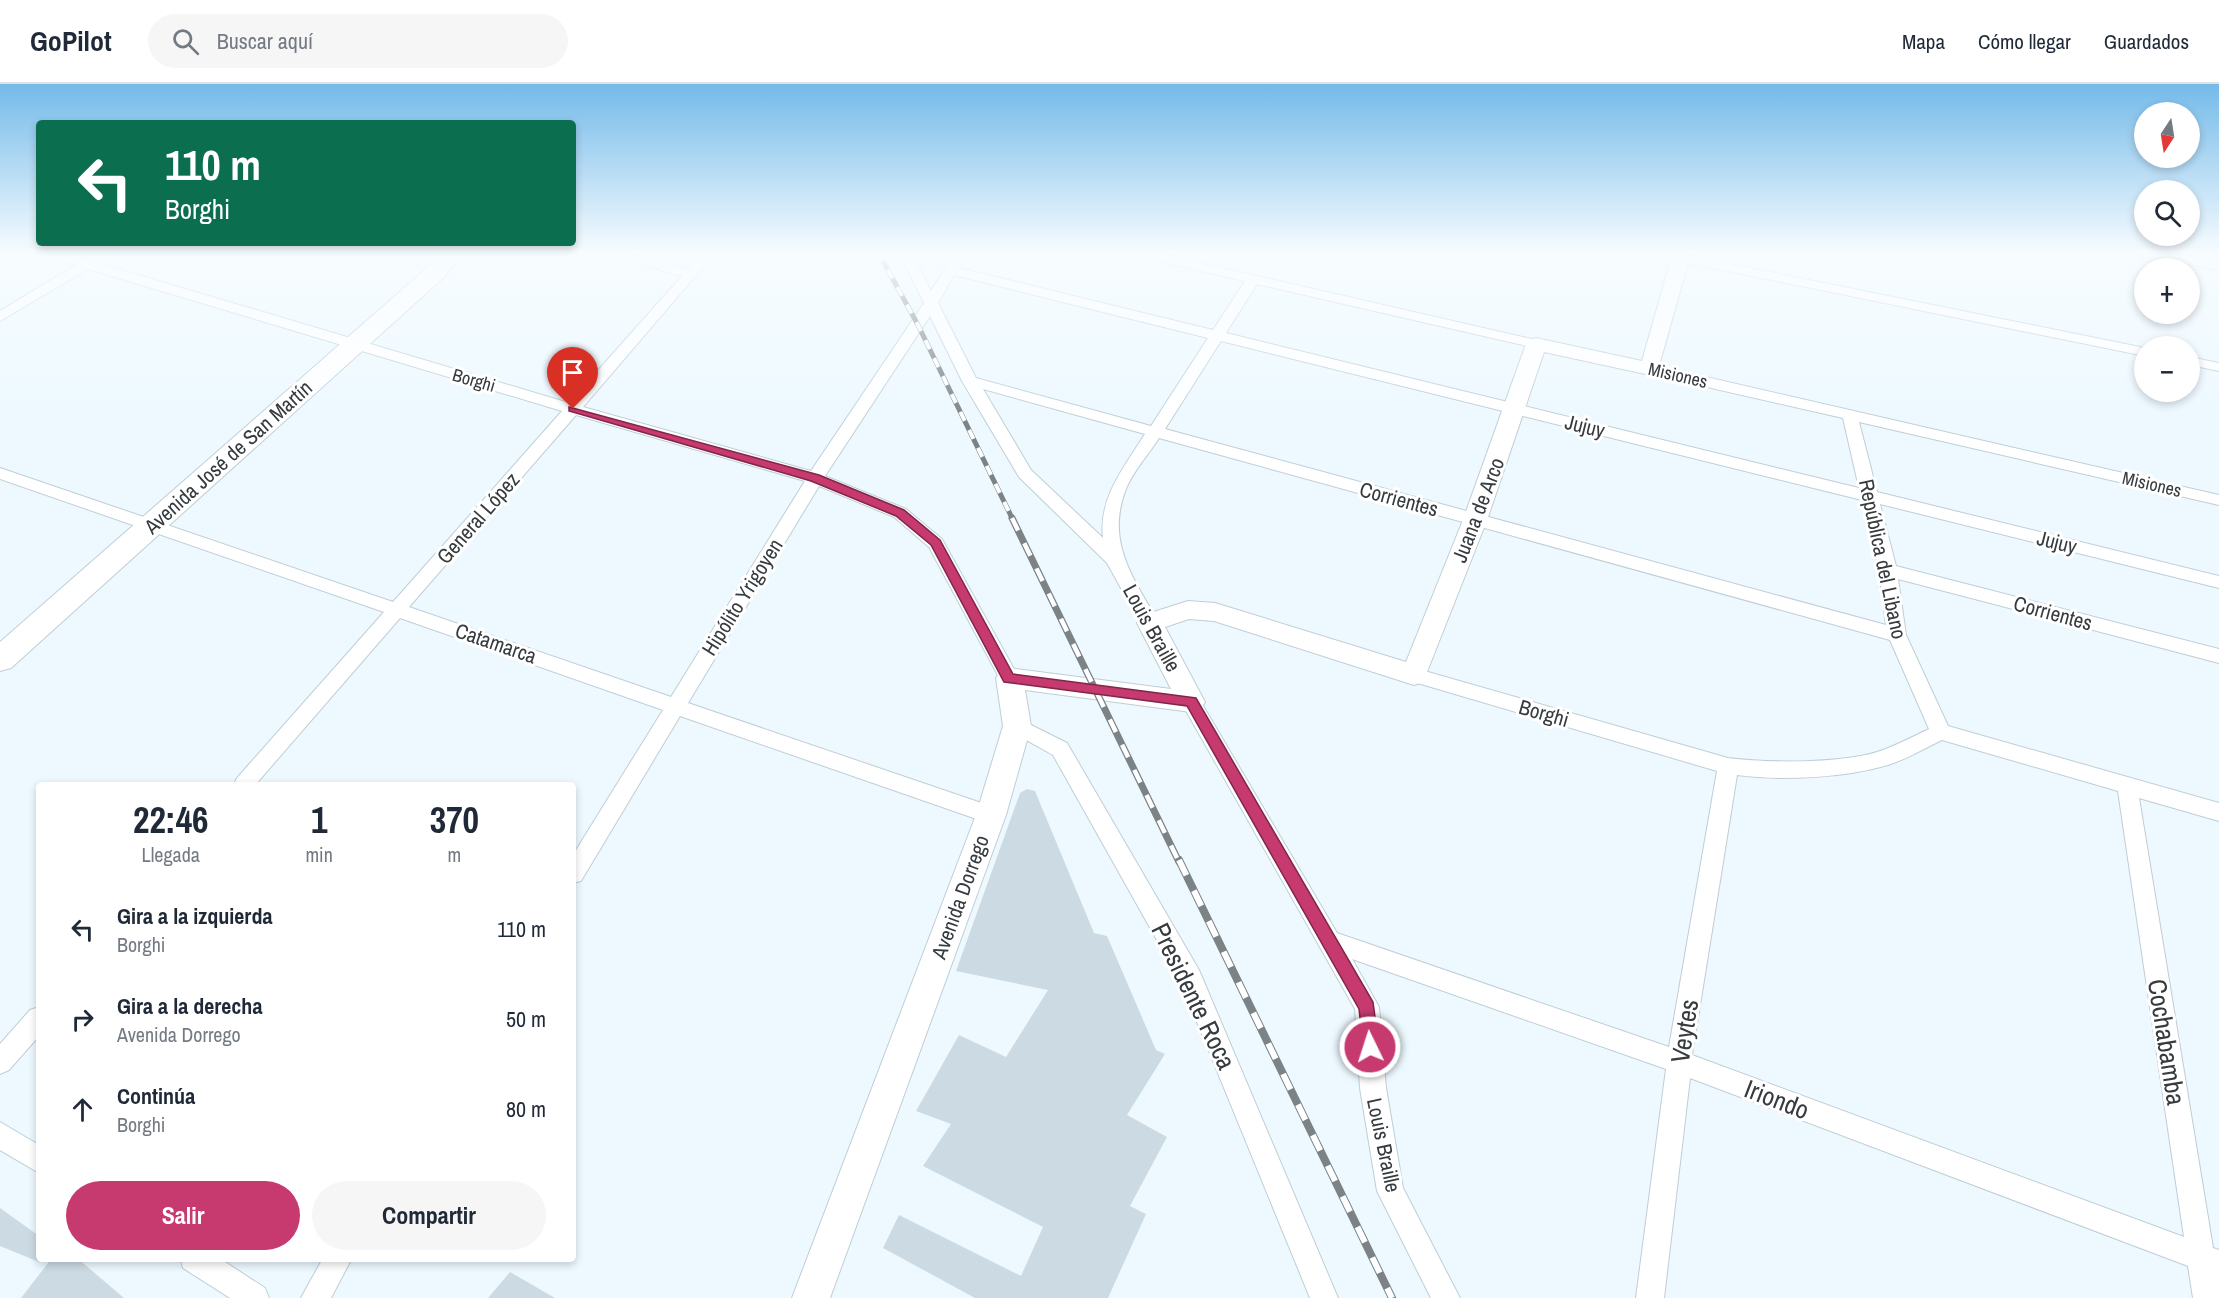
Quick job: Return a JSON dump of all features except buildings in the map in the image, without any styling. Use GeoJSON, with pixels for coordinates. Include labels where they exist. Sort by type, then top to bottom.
{"type":"FeatureCollection","features":[{"type":"Feature","properties":{"kind":"main road","name":"Avenida José de San Martín"},"geometry":{"type":"LineString","coordinates":[[0,660],[145,521],[348,342],[382,309]]}},
{"type":"Feature","properties":{"kind":"main road","name":"Avenida José de San Martín"},"geometry":{"type":"LineString","coordinates":[[348,342],[390,309]]}},
{"type":"Feature","properties":{"kind":"main road","name":"Avenida José de San Martín"},"geometry":{"type":"LineString","coordinates":[[0,638],[145,521]]}},
{"type":"Feature","properties":{"kind":"street"},"geometry":{"type":"LineString","coordinates":[[0,317],[14,309]]}},
{"type":"Feature","properties":{"kind":"street","name":"Borghi"},"geometry":{"type":"LineString","coordinates":[[237,309],[573,409],[815,478],[900,513]]}},
{"type":"Feature","properties":{"kind":"street","name":"General López"},"geometry":{"type":"LineString","coordinates":[[246,782],[661,309]]}},
{"type":"Feature","properties":{"kind":"street","name":"Hipólito Yrigoyen"},"geometry":{"type":"LineString","coordinates":[[576,869],[815,478],[929,309]]}},
{"type":"Feature","properties":{"kind":"street","name":"Louis Braille"},"geometry":{"type":"LineString","coordinates":[[935,309],[970,381],[1025,473],[1114,559],[1191,702],[1332,942],[1367,1007],[1373,1088],[1390,1191],[1446,1298]]}},
{"type":"Feature","properties":{"kind":"street","name":"Jujuy"},"geometry":{"type":"LineString","coordinates":[[1107,309],[2219,582]]}},
{"type":"Feature","properties":{"kind":"street"},"geometry":{"type":"LineString","coordinates":[[1114,559],[1110,528],[1118,489],[1235,309]]}},
{"type":"Feature","properties":{"kind":"street","name":"Misiones"},"geometry":{"type":"LineString","coordinates":[[1380,309],[2219,500]]}},
{"type":"Feature","properties":{"kind":"street"},"geometry":{"type":"LineString","coordinates":[[1650,369],[1667,309]]}},
{"type":"Feature","properties":{"kind":"street"},"geometry":{"type":"LineString","coordinates":[[1940,309],[2134,350]]}},
{"type":"Feature","properties":{"kind":"street","name":"Juana de Arco"},"geometry":{"type":"LineString","coordinates":[[1414,675],[1475,520],[1536,344]]}},
{"type":"Feature","properties":{"kind":"street"},"geometry":{"type":"LineString","coordinates":[[2200,363],[2219,367]]}},
{"type":"Feature","properties":{"kind":"street","name":"Corrientes"},"geometry":{"type":"LineString","coordinates":[[970,381],[1897,636]]}},
{"type":"Feature","properties":{"kind":"street","name":"República del Libano"},"geometry":{"type":"LineString","coordinates":[[1850,416],[1888,570],[1897,636],[1941,732]]}},
{"type":"Feature","properties":{"kind":"street","name":"Catamarca"},"geometry":{"type":"LineString","coordinates":[[0,473],[145,521],[991,815]]}},
{"type":"Feature","properties":{"kind":"street","name":"Avenida Dorrego"},"geometry":{"type":"LineString","coordinates":[[811,1298],[991,815],[1017,726],[1009,678],[936,543],[900,513]]}},
{"type":"Feature","properties":{"kind":"street","name":"Corrientes"},"geometry":{"type":"LineString","coordinates":[[1888,570],[2219,657]]}},
{"type":"Feature","properties":{"kind":"street","name":"Borghi"},"geometry":{"type":"LineString","coordinates":[[1150,623],[1188,610],[1215,612],[1414,675],[1728,766],[1768,771],[1864,762],[1885,758],[1941,732]]}},
{"type":"Feature","properties":{"kind":"street"},"geometry":{"type":"LineString","coordinates":[[1009,678],[1191,702]]}},
{"type":"Feature","properties":{"kind":"street","name":"Presidente Roca"},"geometry":{"type":"LineString","coordinates":[[1017,726],[1060,749],[1191,978],[1324,1298]]}},
{"type":"Feature","properties":{"kind":"street"},"geometry":{"type":"LineString","coordinates":[[1941,732],[2219,812]]}},
{"type":"Feature","properties":{"kind":"street","name":"Veytes"},"geometry":{"type":"LineString","coordinates":[[1650,1298],[1679,1062],[1728,766]]}},
{"type":"Feature","properties":{"kind":"street","name":"Cochabamba"},"geometry":{"type":"LineString","coordinates":[[2127,785],[2210,1261],[2207,1298]]}},
{"type":"Feature","properties":{"kind":"street","name":"Iriondo"},"geometry":{"type":"LineString","coordinates":[[1332,942],[1679,1062],[2210,1261]]}},
{"type":"Feature","properties":{"kind":"street"},"geometry":{"type":"LineString","coordinates":[[0,1062],[36,1021]]}},
{"type":"Feature","properties":{"kind":"street"},"geometry":{"type":"LineString","coordinates":[[0,1135],[36,1158]]}},
{"type":"Feature","properties":{"kind":"street"},"geometry":{"type":"LineString","coordinates":[[199,1262],[255,1298]]}},
{"type":"Feature","properties":{"kind":"street"},"geometry":{"type":"LineString","coordinates":[[315,1298],[337,1262]]}},
{"type":"Feature","properties":{"kind":"railway"},"geometry":{"type":"LineString","coordinates":[[909,309],[1013,520]]}},
{"type":"Feature","properties":{"kind":"railway"},"geometry":{"type":"LineString","coordinates":[[1012,518],[1179,862]]}},
{"type":"Feature","properties":{"kind":"railway"},"geometry":{"type":"LineString","coordinates":[[1179,860],[1392,1298]]}},
{"type":"Feature","properties":{"kind":"route"},"geometry":{"type":"LineString","coordinates":[[573,409],[815,478],[900,513],[936,543],[1009,678],[1191,702],[1332,942],[1367,1007],[1370,1047]]}}]}
